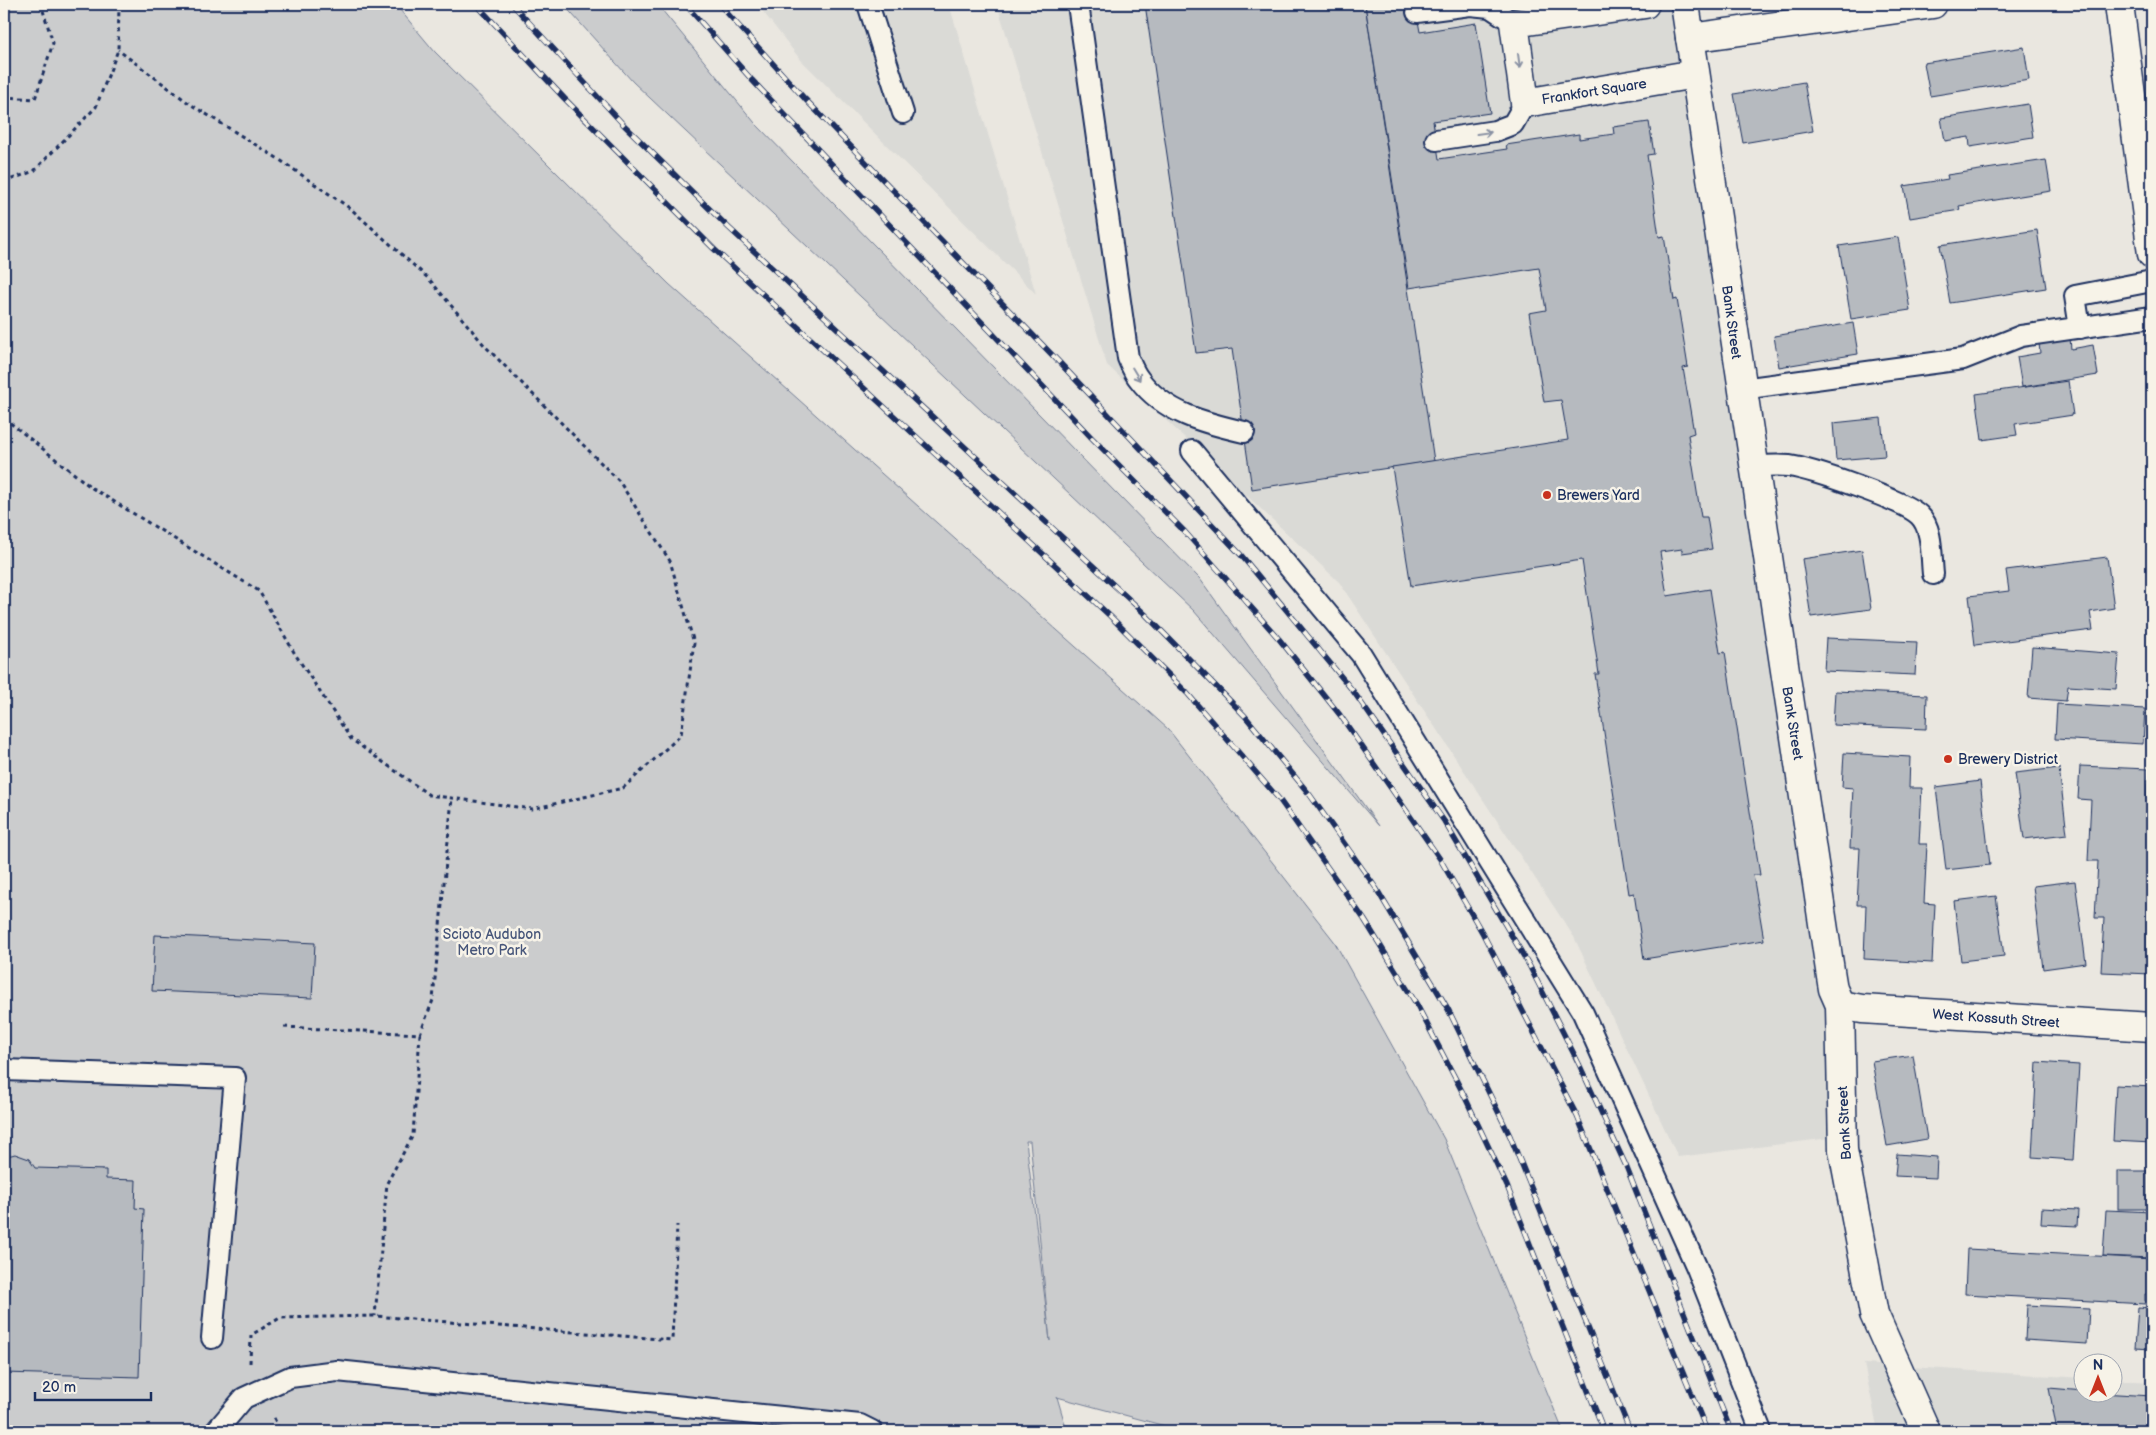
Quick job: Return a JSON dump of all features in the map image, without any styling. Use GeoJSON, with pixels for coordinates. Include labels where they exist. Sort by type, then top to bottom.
{"type":"FeatureCollection","features":[{"type":"Feature","properties":{"kind":"street"},"geometry":{"type":"LineString","coordinates":[[1514,23],[1645,4]]}},
{"type":"Feature","properties":{"kind":"street","name":"Bank Street"},"geometry":{"type":"LineString","coordinates":[[1685,4],[1831,977],[1833,989],[1840,1005],[1843,1150],[1874,1314],[1926,1431]]}},
{"type":"Feature","properties":{"kind":"street"},"geometry":{"type":"LineString","coordinates":[[1690,38],[1933,4]]}},
{"type":"Feature","properties":{"kind":"street"},"geometry":{"type":"LineString","coordinates":[[2119,4],[2152,254]]}},
{"type":"Feature","properties":{"kind":"street","name":"Frankfort Square"},"geometry":{"type":"LineString","coordinates":[[1514,23],[1525,103],[1695,74]]}},
{"type":"Feature","properties":{"kind":"street","name":"West Kossuth Street"},"geometry":{"type":"LineString","coordinates":[[1840,1005],[1862,1009],[2152,1027]]}},
{"type":"Feature","properties":{"kind":"lane"},"geometry":{"type":"LineString","coordinates":[[868,4],[903,112]]}},
{"type":"Feature","properties":{"kind":"lane"},"geometry":{"type":"LineString","coordinates":[[1078,4],[1122,328],[1128,358],[1138,379],[1162,402],[1200,422],[1244,432]]}},
{"type":"Feature","properties":{"kind":"lane"},"geometry":{"type":"LineString","coordinates":[[1417,12],[1470,5],[1490,7],[1514,23]]}},
{"type":"Feature","properties":{"kind":"lane"},"geometry":{"type":"LineString","coordinates":[[1436,140],[1495,131],[1513,124],[1525,103]]}},
{"type":"Feature","properties":{"kind":"lane"},"geometry":{"type":"LineString","coordinates":[[2080,328],[2075,296],[2152,281]]}},
{"type":"Feature","properties":{"kind":"lane"},"geometry":{"type":"LineString","coordinates":[[1742,389],[1963,359],[2021,336],[2152,317]]}},
{"type":"Feature","properties":{"kind":"lane"},"geometry":{"type":"LineString","coordinates":[[1192,451],[1361,654],[1583,1013],[1697,1268],[1761,1431]]}},
{"type":"Feature","properties":{"kind":"lane"},"geometry":{"type":"LineString","coordinates":[[1754,466],[1790,466],[1834,478],[1899,503],[1919,515],[1927,528],[1933,574]]}},
{"type":"Feature","properties":{"kind":"lane"},"geometry":{"type":"LineString","coordinates":[[4,1070],[235,1078],[212,1338]]}},
{"type":"Feature","properties":{"kind":"lane"},"geometry":{"type":"LineString","coordinates":[[216,1431],[244,1398],[290,1377],[337,1371],[860,1425],[872,1431]]}},
{"type":"Feature","properties":{"kind":"path"},"geometry":{"type":"LineString","coordinates":[[4,97],[35,99],[53,43],[41,4]]}},
{"type":"Feature","properties":{"kind":"path"},"geometry":{"type":"LineString","coordinates":[[4,182],[34,171],[96,107],[118,50],[119,4]]}},
{"type":"Feature","properties":{"kind":"path"},"geometry":{"type":"LineString","coordinates":[[4,418],[92,488],[259,591],[295,654],[351,739],[429,795],[532,809],[623,788],[681,735],[694,643],[670,561],[620,481],[485,346],[429,279],[351,209],[277,158],[190,104],[118,50]]}},
{"type":"Feature","properties":{"kind":"path"},"geometry":{"type":"LineString","coordinates":[[375,1316],[387,1183],[414,1135],[420,1034],[433,1000],[452,798]]}},
{"type":"Feature","properties":{"kind":"path"},"geometry":{"type":"LineString","coordinates":[[284,1027],[420,1034]]}},
{"type":"Feature","properties":{"kind":"path"},"geometry":{"type":"LineString","coordinates":[[280,1431],[249,1370],[251,1334],[280,1318],[375,1316],[672,1340],[677,1225]]}},
{"type":"Feature","properties":{"kind":"shaded area"},"geometry":{"type":"Polygon","coordinates":[[[757,4],[949,4],[1036,294],[800,59],[757,4]]]}},
{"type":"Feature","properties":{"kind":"shaded area"},"geometry":{"type":"Polygon","coordinates":[[[997,4],[1682,4],[1828,1011],[1838,1137],[1678,1157],[1574,937],[1339,582],[1107,365],[997,4]]]}},
{"type":"Feature","properties":{"kind":"shaded area"},"geometry":{"type":"Polygon","coordinates":[[[1864,1364],[2074,1377],[2074,1402],[2124,1402],[2124,1381],[2152,1382],[2152,1431],[1878,1431],[1864,1364]]]}},
{"type":"Feature","properties":{"kind":"green space","name":"Scioto Audubon Metro Park"},"geometry":{"type":"Polygon","coordinates":[[[4,4],[395,4],[435,52],[669,284],[1168,729],[1334,941],[1444,1139],[1563,1431],[1184,1431],[1057,1397],[1067,1431],[4,1431],[4,4]],[[1026,1141],[1050,1341],[1030,1141],[1026,1141]]]}},
{"type":"Feature","properties":{"kind":"green space"},"geometry":{"type":"Polygon","coordinates":[[[563,4],[657,4],[755,123],[1200,579],[1379,826],[1194,611],[633,82],[563,4]]]}},
{"type":"Feature","properties":{"kind":"building"},"geometry":{"type":"Polygon","coordinates":[[[1145,4],[1365,4],[1434,461],[1252,489],[1232,349],[1196,353],[1145,4]]]}},
{"type":"Feature","properties":{"kind":"building","name":"Brewers Yard"},"geometry":{"type":"Polygon","coordinates":[[[1365,4],[1415,4],[1420,32],[1476,23],[1490,113],[1433,121],[1439,159],[1507,149],[1506,145],[1579,134],[1579,139],[1614,134],[1613,127],[1649,122],[1654,154],[1647,155],[1659,237],[1664,236],[1674,300],[1677,299],[1688,367],[1683,368],[1694,433],[1688,435],[1701,517],[1707,517],[1712,549],[1682,553],[1682,549],[1660,552],[1667,596],[1710,589],[1720,653],[1725,652],[1760,875],[1753,875],[1764,940],[1644,959],[1634,893],[1629,894],[1595,674],[1599,674],[1582,560],[1411,586],[1392,467],[1568,440],[1561,400],[1544,402],[1529,313],[1546,310],[1539,268],[1409,288],[1365,4]]]}},
{"type":"Feature","properties":{"kind":"building"},"geometry":{"type":"Polygon","coordinates":[[[2024,47],[2029,80],[1930,96],[1924,63],[2024,47]]]}},
{"type":"Feature","properties":{"kind":"building"},"geometry":{"type":"Polygon","coordinates":[[[1804,82],[1813,131],[1743,143],[1734,94],[1804,82]]]}},
{"type":"Feature","properties":{"kind":"building"},"geometry":{"type":"Polygon","coordinates":[[[2028,104],[2033,137],[1970,147],[1969,137],[1945,141],[1941,118],[2028,104]]]}},
{"type":"Feature","properties":{"kind":"building"},"geometry":{"type":"Polygon","coordinates":[[[2046,160],[2051,191],[1959,206],[1960,210],[1910,218],[1904,186],[1948,179],[1947,175],[2046,160]]]}},
{"type":"Feature","properties":{"kind":"building"},"geometry":{"type":"Polygon","coordinates":[[[2037,230],[2046,288],[1950,303],[1940,245],[2037,230]]]}},
{"type":"Feature","properties":{"kind":"building"},"geometry":{"type":"Polygon","coordinates":[[[1898,237],[1910,310],[1851,319],[1839,246],[1898,237]]]}},
{"type":"Feature","properties":{"kind":"building"},"geometry":{"type":"Polygon","coordinates":[[[1853,323],[1858,354],[1779,367],[1774,336],[1853,323]]]}},
{"type":"Feature","properties":{"kind":"building"},"geometry":{"type":"Polygon","coordinates":[[[2070,338],[2071,349],[2093,345],[2098,375],[2022,387],[2017,357],[2040,353],[2039,343],[2070,338]]]}},
{"type":"Feature","properties":{"kind":"building"},"geometry":{"type":"Polygon","coordinates":[[[2068,381],[2073,415],[2015,424],[2017,435],[1982,440],[1976,394],[2068,381]]]}},
{"type":"Feature","properties":{"kind":"building"},"geometry":{"type":"Polygon","coordinates":[[[1881,418],[1885,456],[1836,460],[1833,423],[1881,418]]]}},
{"type":"Feature","properties":{"kind":"building"},"geometry":{"type":"Polygon","coordinates":[[[1862,550],[1871,609],[1811,617],[1802,559],[1862,550]]]}},
{"type":"Feature","properties":{"kind":"building"},"geometry":{"type":"Polygon","coordinates":[[[2107,557],[2114,608],[2090,612],[2093,630],[1975,645],[1969,596],[2009,591],[2006,570],[2107,557]]]}},
{"type":"Feature","properties":{"kind":"building"},"geometry":{"type":"Polygon","coordinates":[[[1826,638],[1917,642],[1915,675],[1824,671],[1826,638]]]}},
{"type":"Feature","properties":{"kind":"building"},"geometry":{"type":"Polygon","coordinates":[[[2032,647],[2119,654],[2116,689],[2068,686],[2066,701],[2028,698],[2032,647]]]}},
{"type":"Feature","properties":{"kind":"building"},"geometry":{"type":"Polygon","coordinates":[[[1835,691],[1927,695],[1926,729],[1833,725],[1835,691]]]}},
{"type":"Feature","properties":{"kind":"building"},"geometry":{"type":"Polygon","coordinates":[[[2057,704],[2145,709],[2143,744],[2055,739],[2057,704]]]}},
{"type":"Feature","properties":{"kind":"building"},"geometry":{"type":"Polygon","coordinates":[[[1844,753],[1910,757],[1909,788],[1922,788],[1919,844],[1927,844],[1924,903],[1935,904],[1932,963],[1864,959],[1866,905],[1857,905],[1860,848],[1850,848],[1853,788],[1842,787],[1844,753]]]}},
{"type":"Feature","properties":{"kind":"building"},"geometry":{"type":"Polygon","coordinates":[[[2080,766],[2148,769],[2147,800],[2152,800],[2152,974],[2101,972],[2104,918],[2095,918],[2098,861],[2088,861],[2091,800],[2078,799],[2080,766]]]}},
{"type":"Feature","properties":{"kind":"building"},"geometry":{"type":"Polygon","coordinates":[[[2059,768],[2067,834],[2024,839],[2015,773],[2059,768]]]}},
{"type":"Feature","properties":{"kind":"building"},"geometry":{"type":"Polygon","coordinates":[[[1980,781],[1990,865],[1946,870],[1936,787],[1980,781]]]}},
{"type":"Feature","properties":{"kind":"building"},"geometry":{"type":"Polygon","coordinates":[[[2075,881],[2086,963],[2043,969],[2033,886],[2075,881]]]}},
{"type":"Feature","properties":{"kind":"building"},"geometry":{"type":"Polygon","coordinates":[[[1996,896],[2004,956],[1961,961],[1954,901],[1996,896]]]}},
{"type":"Feature","properties":{"kind":"building"},"geometry":{"type":"Polygon","coordinates":[[[155,935],[315,943],[312,998],[152,991],[155,935]]]}},
{"type":"Feature","properties":{"kind":"building"},"geometry":{"type":"Polygon","coordinates":[[[1913,1055],[1927,1139],[1887,1146],[1872,1061],[1913,1055]]]}},
{"type":"Feature","properties":{"kind":"building"},"geometry":{"type":"Polygon","coordinates":[[[2037,1062],[2079,1065],[2073,1160],[2032,1157],[2037,1062]]]}},
{"type":"Feature","properties":{"kind":"building"},"geometry":{"type":"Polygon","coordinates":[[[2116,1085],[2152,1087],[2152,1143],[2113,1141],[2116,1085]]]}},
{"type":"Feature","properties":{"kind":"building"},"geometry":{"type":"Polygon","coordinates":[[[15,1154],[29,1159],[35,1168],[106,1170],[106,1179],[136,1180],[135,1208],[144,1209],[139,1377],[4,1373],[4,1157],[15,1154]]]}},
{"type":"Feature","properties":{"kind":"building"},"geometry":{"type":"Polygon","coordinates":[[[1897,1154],[1937,1157],[1936,1178],[1895,1176],[1897,1154]]]}},
{"type":"Feature","properties":{"kind":"building"},"geometry":{"type":"Polygon","coordinates":[[[2118,1171],[2152,1171],[2152,1209],[2118,1209],[2118,1171]]]}},
{"type":"Feature","properties":{"kind":"building"},"geometry":{"type":"Polygon","coordinates":[[[2042,1208],[2078,1210],[2077,1226],[2041,1224],[2042,1208]]]}},
{"type":"Feature","properties":{"kind":"building"},"geometry":{"type":"Polygon","coordinates":[[[2106,1210],[2152,1212],[2152,1258],[2103,1256],[2106,1210]]]}},
{"type":"Feature","properties":{"kind":"building"},"geometry":{"type":"Polygon","coordinates":[[[1967,1249],[2152,1259],[2152,1294],[2145,1294],[2145,1304],[1965,1294],[1967,1249]]]}},
{"type":"Feature","properties":{"kind":"building"},"geometry":{"type":"Polygon","coordinates":[[[2027,1305],[2089,1308],[2087,1344],[2025,1340],[2027,1305]]]}},
{"type":"Feature","properties":{"kind":"building"},"geometry":{"type":"Polygon","coordinates":[[[2138,1307],[2152,1308],[2152,1349],[2135,1348],[2138,1307]]]}},
{"type":"Feature","properties":{"kind":"building"},"geometry":{"type":"Polygon","coordinates":[[[2049,1388],[2074,1390],[2074,1402],[2124,1402],[2124,1394],[2152,1396],[2152,1431],[2057,1431],[2049,1388]]]}},
{"type":"Feature","properties":{"kind":"railway"},"geometry":{"type":"LineString","coordinates":[[476,4],[564,98],[714,249],[1110,616],[1187,693],[1279,799],[1364,919],[1417,1005],[1464,1095],[1507,1186],[1604,1431]]}},
{"type":"Feature","properties":{"kind":"railway"},"geometry":{"type":"LineString","coordinates":[[512,4],[623,124],[729,228],[1145,614],[1245,716],[1310,795],[1376,888],[1448,1009],[1510,1136],[1630,1431]]}},
{"type":"Feature","properties":{"kind":"railway"},"geometry":{"type":"LineString","coordinates":[[685,4],[752,80],[1091,437],[1185,532],[1279,639],[1340,715],[1440,859],[1483,934],[1577,1116],[1707,1431]]}},
{"type":"Feature","properties":{"kind":"railway"},"geometry":{"type":"LineString","coordinates":[[719,4],[805,99],[1059,362],[1241,555],[1353,691],[1444,821],[1529,965],[1579,1064],[1626,1166],[1731,1431]]}},
{"type":"Feature","properties":{"kind":"place","name":"Brewers Yard"},"geometry":{"type":"Point","coordinates":[1547,495]}},
{"type":"Feature","properties":{"kind":"place","name":"Brewery District"},"geometry":{"type":"Point","coordinates":[1948,759]}}]}
